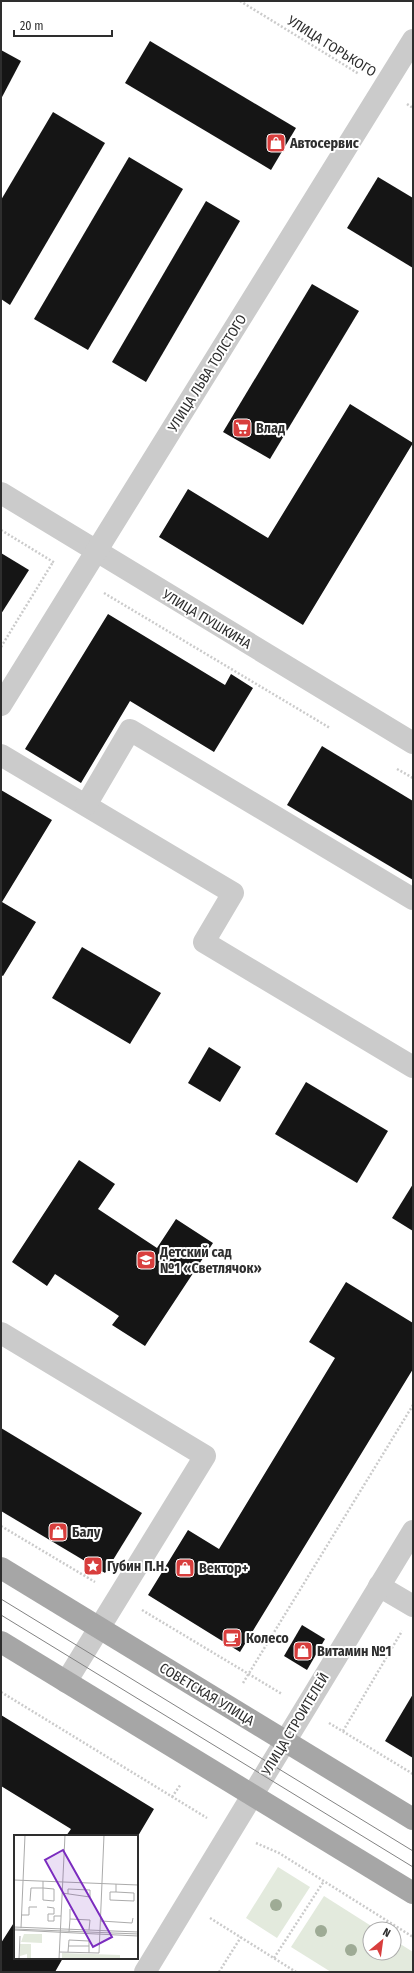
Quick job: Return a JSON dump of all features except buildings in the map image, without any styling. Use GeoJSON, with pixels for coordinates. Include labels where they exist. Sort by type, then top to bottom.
{"type":"FeatureCollection","features":[{"type":"Feature","properties":{"kind":"main road","name":"СОВЕТСКАЯ УЛИЦА"},"geometry":{"type":"LineString","coordinates":[[1,1568],[413,1819]]}},
{"type":"Feature","properties":{"kind":"main road"},"geometry":{"type":"LineString","coordinates":[[1,1642],[413,1893]]}},
{"type":"Feature","properties":{"kind":"street","name":"УЛИЦА ЛЬВА ТОЛСТОГО"},"geometry":{"type":"LineString","coordinates":[[1,705],[413,40]]}},
{"type":"Feature","properties":{"kind":"street","name":"УЛИЦА ПУШКИНА"},"geometry":{"type":"LineString","coordinates":[[1,493],[413,743]]}},
{"type":"Feature","properties":{"kind":"street"},"geometry":{"type":"LineString","coordinates":[[86,805],[130,730],[413,899]]}},
{"type":"Feature","properties":{"kind":"street"},"geometry":{"type":"LineString","coordinates":[[1,755],[233,893],[204,942],[413,1067]]}},
{"type":"Feature","properties":{"kind":"street"},"geometry":{"type":"LineString","coordinates":[[1,1333],[205,1456],[120,1597],[66,1682]]}},
{"type":"Feature","properties":{"kind":"street","name":"УЛИЦА СТРОИТЕЛЕЙ"},"geometry":{"type":"LineString","coordinates":[[145,1972],[304,1708],[413,1531]]}},
{"type":"Feature","properties":{"kind":"street"},"geometry":{"type":"LineString","coordinates":[[379,1586],[413,1606]]}},
{"type":"Feature","properties":{"kind":"path","name":"УЛИЦА ГОРЬКОГО"},"geometry":{"type":"LineString","coordinates":[[240,1],[413,108]]}},
{"type":"Feature","properties":{"kind":"path"},"geometry":{"type":"LineString","coordinates":[[1,530],[331,729]]}},
{"type":"Feature","properties":{"kind":"path"},"geometry":{"type":"LineString","coordinates":[[1,646],[53,562]]}},
{"type":"Feature","properties":{"kind":"path"},"geometry":{"type":"LineString","coordinates":[[393,766],[413,778]]}},
{"type":"Feature","properties":{"kind":"path"},"geometry":{"type":"LineString","coordinates":[[249,1674],[413,1405]]}},
{"type":"Feature","properties":{"kind":"path"},"geometry":{"type":"LineString","coordinates":[[1,1526],[413,1774]]}},
{"type":"Feature","properties":{"kind":"path"},"geometry":{"type":"LineString","coordinates":[[343,1731],[405,1627]]}},
{"type":"Feature","properties":{"kind":"path"},"geometry":{"type":"LineString","coordinates":[[1,1692],[230,1832],[279,1853],[413,1937]]}},
{"type":"Feature","properties":{"kind":"path"},"geometry":{"type":"LineString","coordinates":[[172,1797],[183,1780]]}},
{"type":"Feature","properties":{"kind":"path"},"geometry":{"type":"LineString","coordinates":[[274,1958],[324,1881]]}},
{"type":"Feature","properties":{"kind":"path"},"geometry":{"type":"LineString","coordinates":[[187,1903],[296,1972]]}},
{"type":"Feature","properties":{"kind":"path"},"geometry":{"type":"LineString","coordinates":[[219,1972],[241,1937]]}},
{"type":"Feature","properties":{"kind":"shaded area"},"geometry":{"type":"Polygon","coordinates":[[[278,1867],[310,1887],[277,1938],[246,1918],[278,1867]]]}},
{"type":"Feature","properties":{"kind":"shaded area"},"geometry":{"type":"Polygon","coordinates":[[[324,1896],[363,1921],[362,1921],[362,1961],[402,1961],[402,1945],[413,1952],[413,1972],[331,1972],[291,1947],[324,1896]]]}},
{"type":"Feature","properties":{"kind":"tram line"},"geometry":{"type":"LineString","coordinates":[[1,1599],[413,1851]]}},
{"type":"Feature","properties":{"kind":"tram line"},"geometry":{"type":"LineString","coordinates":[[1,1615],[413,1867]]}},
{"type":"Feature","properties":{"kind":"place","name":"Автосервис"},"geometry":{"type":"Point","coordinates":[276,143]}},
{"type":"Feature","properties":{"kind":"place","name":"Влад"},"geometry":{"type":"Point","coordinates":[242,428]}},
{"type":"Feature","properties":{"kind":"place","name":"Детский сад №1 «Светлячок»"},"geometry":{"type":"Point","coordinates":[146,1260]}},
{"type":"Feature","properties":{"kind":"place","name":"Балу"},"geometry":{"type":"Point","coordinates":[58,1532]}},
{"type":"Feature","properties":{"kind":"place","name":"Губин П.Н."},"geometry":{"type":"Point","coordinates":[93,1566]}},
{"type":"Feature","properties":{"kind":"place","name":"Вектор+"},"geometry":{"type":"Point","coordinates":[185,1568]}},
{"type":"Feature","properties":{"kind":"place","name":"Колесо"},"geometry":{"type":"Point","coordinates":[232,1638]}},
{"type":"Feature","properties":{"kind":"place","name":"Витамин №1"},"geometry":{"type":"Point","coordinates":[303,1651]}}]}
